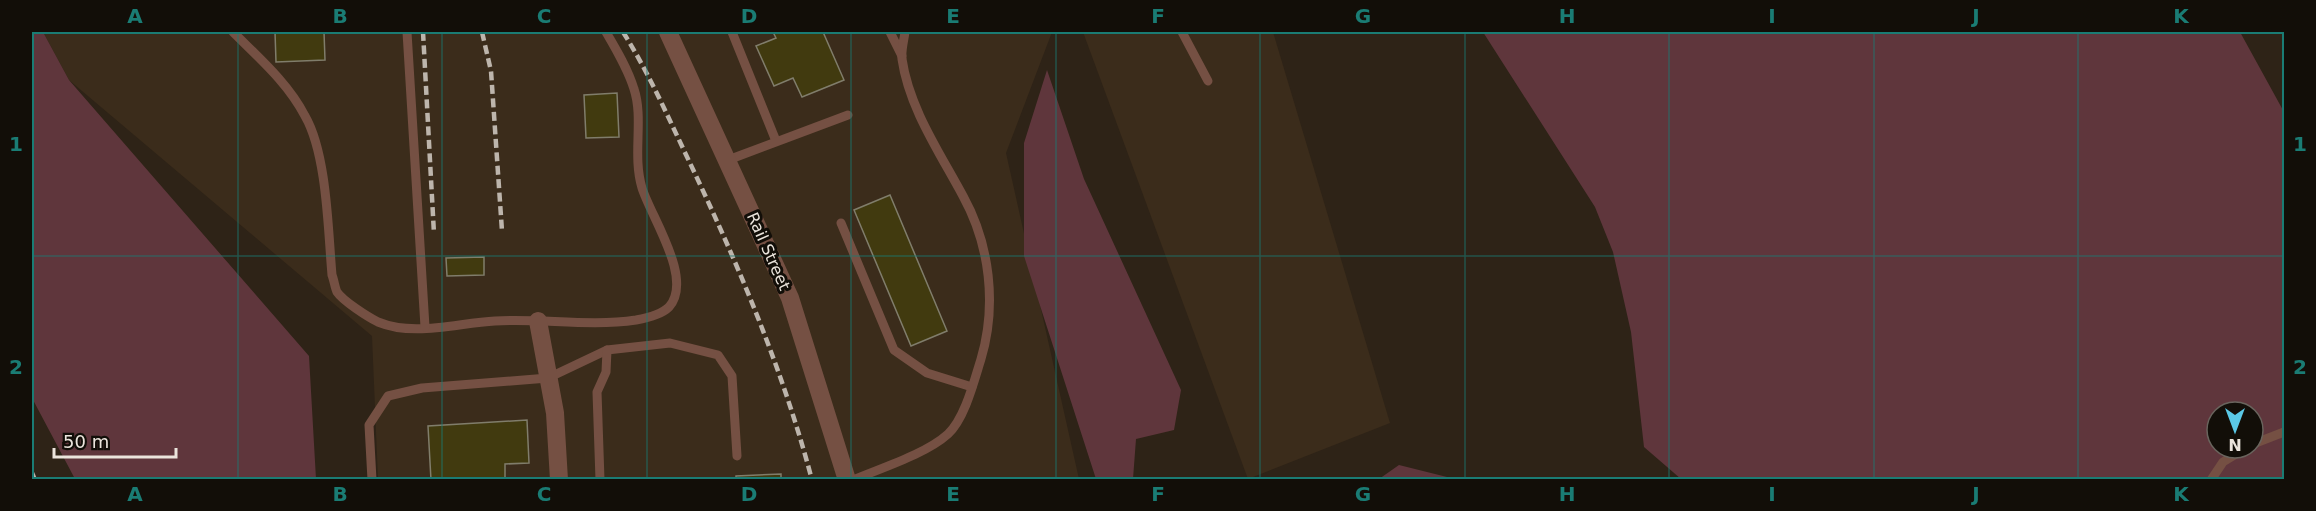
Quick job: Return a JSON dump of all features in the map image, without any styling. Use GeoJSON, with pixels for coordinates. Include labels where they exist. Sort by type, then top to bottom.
{"type":"FeatureCollection","features":[{"type":"Feature","properties":{"kind":"street","name":"Rail Street"},"geometry":{"type":"LineString","coordinates":[[668,32],[790,298],[847,480]]}},
{"type":"Feature","properties":{"kind":"street"},"geometry":{"type":"LineString","coordinates":[[538,321],[555,413],[559,480]]}},
{"type":"Feature","properties":{"kind":"lane"},"geometry":{"type":"LineString","coordinates":[[233,32],[290,91],[306,117],[319,149],[332,275],[338,292],[355,308],[378,322],[406,328],[494,321],[637,320],[657,315],[669,306],[675,295],[677,280],[673,259],[641,186],[637,159],[634,90],[606,32]]}},
{"type":"Feature","properties":{"kind":"lane"},"geometry":{"type":"LineString","coordinates":[[407,32],[425,327]]}},
{"type":"Feature","properties":{"kind":"lane"},"geometry":{"type":"LineString","coordinates":[[732,32],[776,141]]}},
{"type":"Feature","properties":{"kind":"lane"},"geometry":{"type":"LineString","coordinates":[[853,480],[902,460],[948,433],[958,420],[972,387],[984,348],[990,312],[988,272],[979,233],[964,197],[919,114],[908,84],[902,56],[890,32]]}},
{"type":"Feature","properties":{"kind":"lane"},"geometry":{"type":"LineString","coordinates":[[902,56],[905,32]]}},
{"type":"Feature","properties":{"kind":"lane"},"geometry":{"type":"LineString","coordinates":[[1182,32],[1208,81]]}},
{"type":"Feature","properties":{"kind":"lane"},"geometry":{"type":"LineString","coordinates":[[728,160],[848,115]]}},
{"type":"Feature","properties":{"kind":"lane"},"geometry":{"type":"LineString","coordinates":[[841,224],[894,350],[927,373],[972,387]]}},
{"type":"Feature","properties":{"kind":"lane"},"geometry":{"type":"LineString","coordinates":[[372,480],[369,425],[388,396],[422,388],[548,378],[607,350],[670,343],[718,355],[732,376],[737,456]]}},
{"type":"Feature","properties":{"kind":"lane"},"geometry":{"type":"LineString","coordinates":[[600,480],[597,393],[606,372],[607,350]]}},
{"type":"Feature","properties":{"kind":"lane"},"geometry":{"type":"LineString","coordinates":[[2265,439],[2284,432]]}},
{"type":"Feature","properties":{"kind":"lane"},"geometry":{"type":"LineString","coordinates":[[2211,480],[2226,460]]}},
{"type":"Feature","properties":{"kind":"shaded area"},"geometry":{"type":"Polygon","coordinates":[[[32,32],[43,32],[69,80],[309,356],[316,479],[75,479],[32,398],[32,32]]]}},
{"type":"Feature","properties":{"kind":"shaded area"},"geometry":{"type":"Polygon","coordinates":[[[43,32],[1052,32],[1006,153],[1079,479],[378,479],[372,336],[69,80],[43,32]]]}},
{"type":"Feature","properties":{"kind":"shaded area"},"geometry":{"type":"Polygon","coordinates":[[[1083,32],[1273,32],[1390,423],[1248,479],[1083,32]]]}},
{"type":"Feature","properties":{"kind":"shaded area"},"geometry":{"type":"Polygon","coordinates":[[[1483,32],[2240,32],[2284,112],[2284,479],[1681,479],[1644,447],[1631,332],[1613,252],[1595,207],[1483,32]]]}},
{"type":"Feature","properties":{"kind":"shaded area"},"geometry":{"type":"Polygon","coordinates":[[[1047,70],[1084,179],[1181,390],[1174,430],[1136,439],[1133,479],[1096,479],[1024,256],[1024,143],[1047,70]]]}},
{"type":"Feature","properties":{"kind":"shaded area"},"geometry":{"type":"Polygon","coordinates":[[[1399,465],[1455,479],[1379,479],[1399,465]]]}},
{"type":"Feature","properties":{"kind":"building"},"geometry":{"type":"Polygon","coordinates":[[[275,32],[324,32],[325,60],[276,62],[275,32]]]}},
{"type":"Feature","properties":{"kind":"building"},"geometry":{"type":"Polygon","coordinates":[[[773,32],[823,32],[844,80],[802,97],[793,78],[774,86],[756,46],[776,38],[773,32]]]}},
{"type":"Feature","properties":{"kind":"building"},"geometry":{"type":"Polygon","coordinates":[[[617,93],[619,137],[586,138],[584,95],[617,93]]]}},
{"type":"Feature","properties":{"kind":"building"},"geometry":{"type":"Polygon","coordinates":[[[890,195],[947,331],[911,346],[854,210],[890,195]]]}},
{"type":"Feature","properties":{"kind":"building"},"geometry":{"type":"Polygon","coordinates":[[[484,257],[484,275],[447,276],[446,258],[484,257]]]}},
{"type":"Feature","properties":{"kind":"building"},"geometry":{"type":"Polygon","coordinates":[[[527,420],[529,463],[505,464],[505,480],[431,480],[428,426],[527,420]]]}},
{"type":"Feature","properties":{"kind":"building"},"geometry":{"type":"Polygon","coordinates":[[[781,474],[781,480],[736,480],[736,476],[781,474]]]}},
{"type":"Feature","properties":{"kind":"railway"},"geometry":{"type":"LineString","coordinates":[[423,32],[434,234]]}},
{"type":"Feature","properties":{"kind":"railway"},"geometry":{"type":"LineString","coordinates":[[482,32],[491,71],[502,231]]}},
{"type":"Feature","properties":{"kind":"railway"},"geometry":{"type":"LineString","coordinates":[[623,32],[666,112],[742,278],[787,398],[812,480]]}},
{"type":"Feature","properties":{"kind":"railway"},"geometry":{"type":"LineString","coordinates":[[32,473],[35,480]]}}]}
